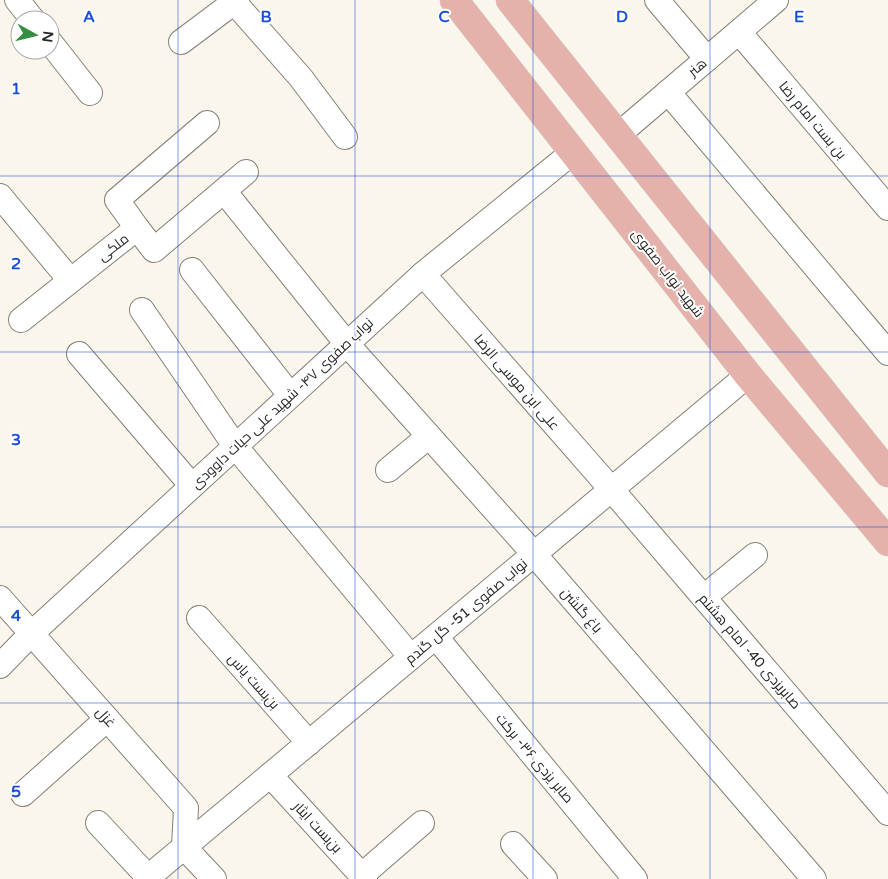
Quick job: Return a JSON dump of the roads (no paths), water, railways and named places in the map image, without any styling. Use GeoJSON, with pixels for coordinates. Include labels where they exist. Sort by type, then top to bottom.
{"type":"FeatureCollection","features":[{"type":"Feature","properties":{"kind":"main road","name":"شهید نواب صفوی"},"geometry":{"type":"LineString","coordinates":[[454,0],[748,375],[888,542]]}},
{"type":"Feature","properties":{"kind":"main road"},"geometry":{"type":"LineString","coordinates":[[510,0],[888,473]]}},
{"type":"Feature","properties":{"kind":"street"},"geometry":{"type":"LineString","coordinates":[[17,0],[25,10]]}},
{"type":"Feature","properties":{"kind":"street"},"geometry":{"type":"LineString","coordinates":[[657,0],[707,59]]}},
{"type":"Feature","properties":{"kind":"street"},"geometry":{"type":"LineString","coordinates":[[181,42],[235,1],[301,78],[345,137]]}},
{"type":"Feature","properties":{"kind":"street","name":"هنر"},"geometry":{"type":"LineString","coordinates":[[618,134],[773,1]]}},
{"type":"Feature","properties":{"kind":"street","name":"بن بست امام رضا"},"geometry":{"type":"LineString","coordinates":[[738,32],[888,208]]}},
{"type":"Feature","properties":{"kind":"street"},"geometry":{"type":"LineString","coordinates":[[60,55],[90,93]]}},
{"type":"Feature","properties":{"kind":"street"},"geometry":{"type":"LineString","coordinates":[[668,92],[888,353]]}},
{"type":"Feature","properties":{"kind":"street"},"geometry":{"type":"LineString","coordinates":[[137,228],[117,200],[207,123]]}},
{"type":"Feature","properties":{"kind":"street","name":"نواب صفوی ۴۷- شهید علی حیات داوودی"},"geometry":{"type":"LineString","coordinates":[[0,666],[31,634],[423,274],[573,152]]}},
{"type":"Feature","properties":{"kind":"street","name":"ملکی"},"geometry":{"type":"LineString","coordinates":[[20,320],[137,228],[154,250],[246,172]]}},
{"type":"Feature","properties":{"kind":"street","name":"باغ گلشن"},"geometry":{"type":"LineString","coordinates":[[224,190],[347,344],[534,554],[814,879]]}},
{"type":"Feature","properties":{"kind":"street"},"geometry":{"type":"LineString","coordinates":[[0,196],[70,280]]}},
{"type":"Feature","properties":{"kind":"street"},"geometry":{"type":"LineString","coordinates":[[192,270],[290,396]]}},
{"type":"Feature","properties":{"kind":"street","name":"علی ابن موسی الرضا"},"geometry":{"type":"LineString","coordinates":[[423,274],[612,490]]}},
{"type":"Feature","properties":{"kind":"street"},"geometry":{"type":"LineString","coordinates":[[142,310],[235,446],[411,658]]}},
{"type":"Feature","properties":{"kind":"street"},"geometry":{"type":"LineString","coordinates":[[79,354],[192,486]]}},
{"type":"Feature","properties":{"kind":"street","name":"نواب صفوی 51- گل گندم"},"geometry":{"type":"LineString","coordinates":[[147,878],[748,375]]}},
{"type":"Feature","properties":{"kind":"street"},"geometry":{"type":"LineString","coordinates":[[388,470],[428,436]]}},
{"type":"Feature","properties":{"kind":"street","name":"صابریزدی 40- امام هشتم"},"geometry":{"type":"LineString","coordinates":[[612,490],[888,813]]}},
{"type":"Feature","properties":{"kind":"street"},"geometry":{"type":"LineString","coordinates":[[704,597],[755,555]]}},
{"type":"Feature","properties":{"kind":"street","name":"غزل"},"geometry":{"type":"LineString","coordinates":[[0,598],[186,808],[184,847]]}},
{"type":"Feature","properties":{"kind":"street","name":"بن‌بست یاس"},"geometry":{"type":"LineString","coordinates":[[199,618],[309,742]]}},
{"type":"Feature","properties":{"kind":"street","name":"صابر یزدی ۳۶- برکت"},"geometry":{"type":"LineString","coordinates":[[436,637],[635,879]]}},
{"type":"Feature","properties":{"kind":"street"},"geometry":{"type":"LineString","coordinates":[[23,794],[107,719]]}},
{"type":"Feature","properties":{"kind":"street","name":"بن‌بست ایثار"},"geometry":{"type":"LineString","coordinates":[[270,775],[364,877]]}},
{"type":"Feature","properties":{"kind":"street"},"geometry":{"type":"LineString","coordinates":[[98,823],[147,878]]}},
{"type":"Feature","properties":{"kind":"street"},"geometry":{"type":"LineString","coordinates":[[364,877],[422,824]]}},
{"type":"Feature","properties":{"kind":"street"},"geometry":{"type":"LineString","coordinates":[[513,844],[545,879]]}},
{"type":"Feature","properties":{"kind":"street"},"geometry":{"type":"LineString","coordinates":[[184,847],[214,879]]}}]}
